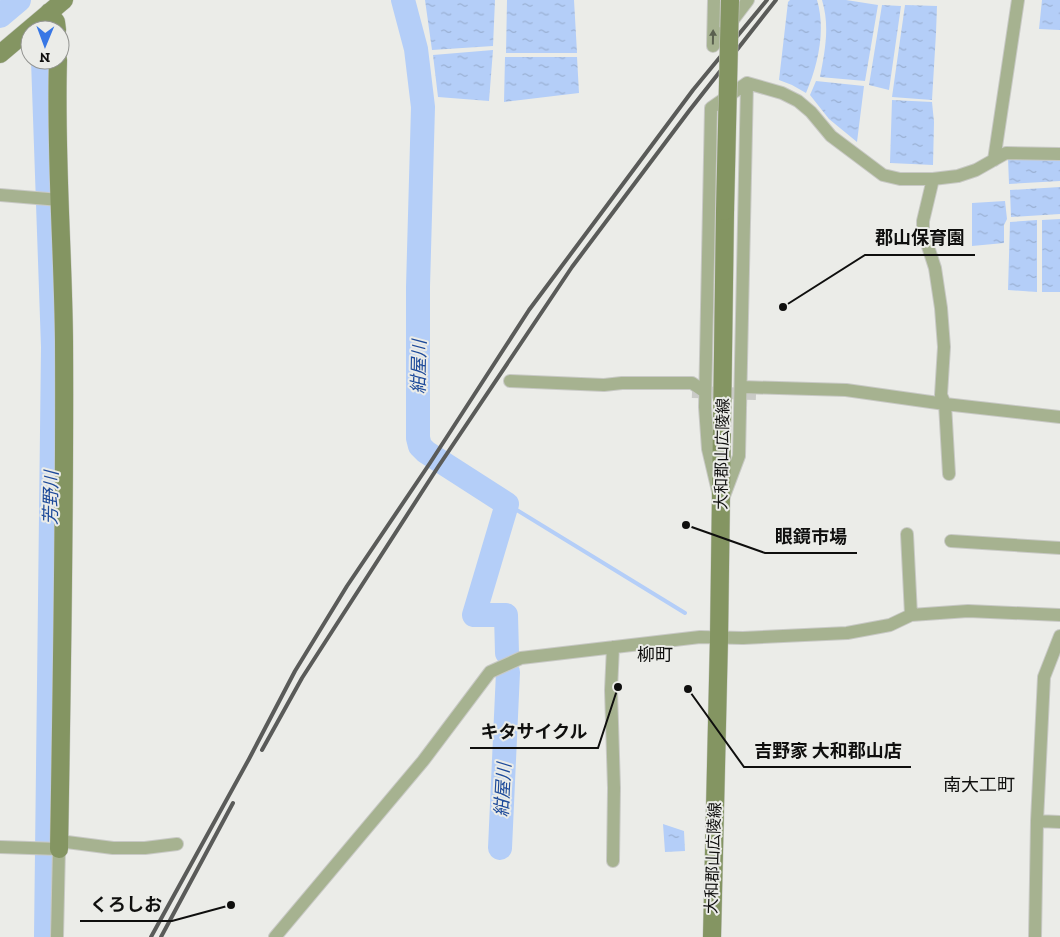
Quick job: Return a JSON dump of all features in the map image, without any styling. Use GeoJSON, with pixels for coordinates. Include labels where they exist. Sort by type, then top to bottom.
{"type":"FeatureCollection","features":[{"type":"Feature","properties":{"kind":"main road"},"geometry":{"type":"LineString","coordinates":[[0,54],[63,0]]}},
{"type":"Feature","properties":{"kind":"main road","name":"大和郡山広陵線"},"geometry":{"type":"LineString","coordinates":[[712,937],[722,504],[725,211],[730,0]]}},
{"type":"Feature","properties":{"kind":"main road"},"geometry":{"type":"LineString","coordinates":[[49,12],[55,20]]}},
{"type":"Feature","properties":{"kind":"main road"},"geometry":{"type":"LineString","coordinates":[[58,70],[56,113],[63,270],[64,379],[59,845]]}},
{"type":"Feature","properties":{"kind":"street"},"geometry":{"type":"LineString","coordinates":[[714,0],[713,46],[748,0]]}},
{"type":"Feature","properties":{"kind":"street"},"geometry":{"type":"LineString","coordinates":[[994,160],[1018,0]]}},
{"type":"Feature","properties":{"kind":"street"},"geometry":{"type":"LineString","coordinates":[[748,83],[798,100],[831,136],[883,175],[900,179],[933,179],[958,176],[976,170],[1006,153],[1060,154]]}},
{"type":"Feature","properties":{"kind":"street"},"geometry":{"type":"LineString","coordinates":[[722,504],[739,456],[748,83]]}},
{"type":"Feature","properties":{"kind":"street"},"geometry":{"type":"LineString","coordinates":[[722,504],[708,449],[699,392],[711,108],[748,83]]}},
{"type":"Feature","properties":{"kind":"street"},"geometry":{"type":"LineString","coordinates":[[933,179],[923,221],[923,231],[935,268],[941,308],[944,347],[941,395],[946,404],[949,474]]}},
{"type":"Feature","properties":{"kind":"street"},"geometry":{"type":"LineString","coordinates":[[0,195],[60,200]]}},
{"type":"Feature","properties":{"kind":"street"},"geometry":{"type":"LineString","coordinates":[[510,381],[604,384],[692,383],[699,392]]}},
{"type":"Feature","properties":{"kind":"street"},"geometry":{"type":"LineString","coordinates":[[742,387],[846,390],[1060,417]]}},
{"type":"Feature","properties":{"kind":"street"},"geometry":{"type":"LineString","coordinates":[[756,394],[810,396],[817,389]]}},
{"type":"Feature","properties":{"kind":"street"},"geometry":{"type":"LineString","coordinates":[[907,534],[911,615]]}},
{"type":"Feature","properties":{"kind":"street"},"geometry":{"type":"LineString","coordinates":[[951,541],[1060,548]]}},
{"type":"Feature","properties":{"kind":"street"},"geometry":{"type":"LineString","coordinates":[[278,935],[423,761],[490,672],[521,658],[700,637],[743,638],[847,633],[890,625],[911,615],[968,611],[1060,615]]}},
{"type":"Feature","properties":{"kind":"street"},"geometry":{"type":"LineString","coordinates":[[1035,937],[1037,821],[1044,677],[1060,636]]}},
{"type":"Feature","properties":{"kind":"street"},"geometry":{"type":"LineString","coordinates":[[613,647],[611,690],[614,788],[613,861]]}},
{"type":"Feature","properties":{"kind":"street"},"geometry":{"type":"LineString","coordinates":[[1037,821],[1060,822]]}},
{"type":"Feature","properties":{"kind":"street"},"geometry":{"type":"LineString","coordinates":[[0,847],[40,848],[59,845],[145,848],[177,844]]}},
{"type":"Feature","properties":{"kind":"street"},"geometry":{"type":"LineString","coordinates":[[57,937],[59,845]]}},
{"type":"Feature","properties":{"kind":"water"},"geometry":{"type":"Polygon","coordinates":[[[425,0],[495,0],[493,46],[432,50],[425,0]]]}},
{"type":"Feature","properties":{"kind":"water"},"geometry":{"type":"Polygon","coordinates":[[[507,0],[574,0],[577,53],[506,53],[507,0]]]}},
{"type":"Feature","properties":{"kind":"water"},"geometry":{"type":"Polygon","coordinates":[[[790,0],[817,0],[820,11],[821,35],[817,59],[806,93],[779,80],[788,2],[790,0]]]}},
{"type":"Feature","properties":{"kind":"water"},"geometry":{"type":"Polygon","coordinates":[[[822,0],[846,0],[878,5],[865,81],[820,77],[826,29],[822,0]]]}},
{"type":"Feature","properties":{"kind":"water"},"geometry":{"type":"Polygon","coordinates":[[[1042,0],[1060,0],[1060,30],[1039,29],[1042,0]]]}},
{"type":"Feature","properties":{"kind":"water"},"geometry":{"type":"Polygon","coordinates":[[[882,5],[901,6],[889,90],[869,85],[882,5]]]}},
{"type":"Feature","properties":{"kind":"water"},"geometry":{"type":"Polygon","coordinates":[[[905,5],[937,6],[932,100],[892,97],[905,5]]]}},
{"type":"Feature","properties":{"kind":"water"},"geometry":{"type":"Polygon","coordinates":[[[493,50],[489,101],[438,97],[433,55],[493,50]]]}},
{"type":"Feature","properties":{"kind":"water"},"geometry":{"type":"Polygon","coordinates":[[[505,57],[577,57],[579,93],[504,102],[505,57]]]}},
{"type":"Feature","properties":{"kind":"water"},"geometry":{"type":"Polygon","coordinates":[[[816,81],[864,86],[857,142],[829,119],[810,95],[816,81]]]}},
{"type":"Feature","properties":{"kind":"water"},"geometry":{"type":"Polygon","coordinates":[[[892,100],[932,102],[934,122],[933,165],[890,163],[892,100]]]}},
{"type":"Feature","properties":{"kind":"water"},"geometry":{"type":"Polygon","coordinates":[[[1060,157],[1060,181],[1009,184],[1008,158],[1060,157]]]}},
{"type":"Feature","properties":{"kind":"water"},"geometry":{"type":"Polygon","coordinates":[[[1060,187],[1060,214],[1011,217],[1010,190],[1060,187]]]}},
{"type":"Feature","properties":{"kind":"water"},"geometry":{"type":"Polygon","coordinates":[[[1005,201],[1007,219],[1004,225],[1004,243],[972,246],[972,203],[1005,201]]]}},
{"type":"Feature","properties":{"kind":"water"},"geometry":{"type":"Polygon","coordinates":[[[1060,219],[1060,292],[1042,292],[1042,220],[1060,219]]]}},
{"type":"Feature","properties":{"kind":"water"},"geometry":{"type":"Polygon","coordinates":[[[1037,220],[1037,292],[1008,290],[1010,222],[1037,220]]]}},
{"type":"Feature","properties":{"kind":"water"},"geometry":{"type":"Polygon","coordinates":[[[663,824],[684,831],[685,851],[665,852],[663,824]]]}},
{"type":"Feature","properties":{"kind":"waterway","name":"芳野川"},"geometry":{"type":"LineString","coordinates":[[0,16],[19,0]]}},
{"type":"Feature","properties":{"kind":"waterway","name":"紺屋川"},"geometry":{"type":"LineString","coordinates":[[403,0],[416,49],[423,107],[418,287],[418,438],[420,446],[426,452],[507,504],[474,615],[506,615],[507,653]]}},
{"type":"Feature","properties":{"kind":"waterway","name":"芳野川"},"geometry":{"type":"LineString","coordinates":[[43,70],[53,347],[46,937]]}},
{"type":"Feature","properties":{"kind":"waterway"},"geometry":{"type":"LineString","coordinates":[[507,504],[685,613]]}},
{"type":"Feature","properties":{"kind":"waterway","name":"紺屋川"},"geometry":{"type":"LineString","coordinates":[[500,848],[508,672]]}},
{"type":"Feature","properties":{"kind":"tunnel"},"geometry":{"type":"LineString","coordinates":[[692,392],[756,394]]}},
{"type":"Feature","properties":{"kind":"railway"},"geometry":{"type":"LineString","coordinates":[[151,937],[295,671],[347,586],[430,463],[529,310],[693,90],[767,0]]}},
{"type":"Feature","properties":{"kind":"railway"},"geometry":{"type":"LineString","coordinates":[[262,750],[302,678],[438,467],[572,267],[689,111],[776,0]]}},
{"type":"Feature","properties":{"kind":"railway"},"geometry":{"type":"LineString","coordinates":[[161,937],[233,803]]}},
{"type":"Feature","properties":{"kind":"place","name":"郡山保育園"},"geometry":{"type":"Point","coordinates":[783,307]}},
{"type":"Feature","properties":{"kind":"place","name":"眼鏡市場"},"geometry":{"type":"Point","coordinates":[686,525]}},
{"type":"Feature","properties":{"kind":"place","name":"キタサイクル"},"geometry":{"type":"Point","coordinates":[618,687]}},
{"type":"Feature","properties":{"kind":"place","name":"吉野家 大和郡山店"},"geometry":{"type":"Point","coordinates":[688,689]}},
{"type":"Feature","properties":{"kind":"place","name":"くろしお"},"geometry":{"type":"Point","coordinates":[231,905]}},
{"type":"Feature","properties":{"kind":"district","name":"柳町"},"geometry":{"type":"Point","coordinates":[655,655]}},
{"type":"Feature","properties":{"kind":"district","name":"南大工町"},"geometry":{"type":"Point","coordinates":[979,785]}}]}
